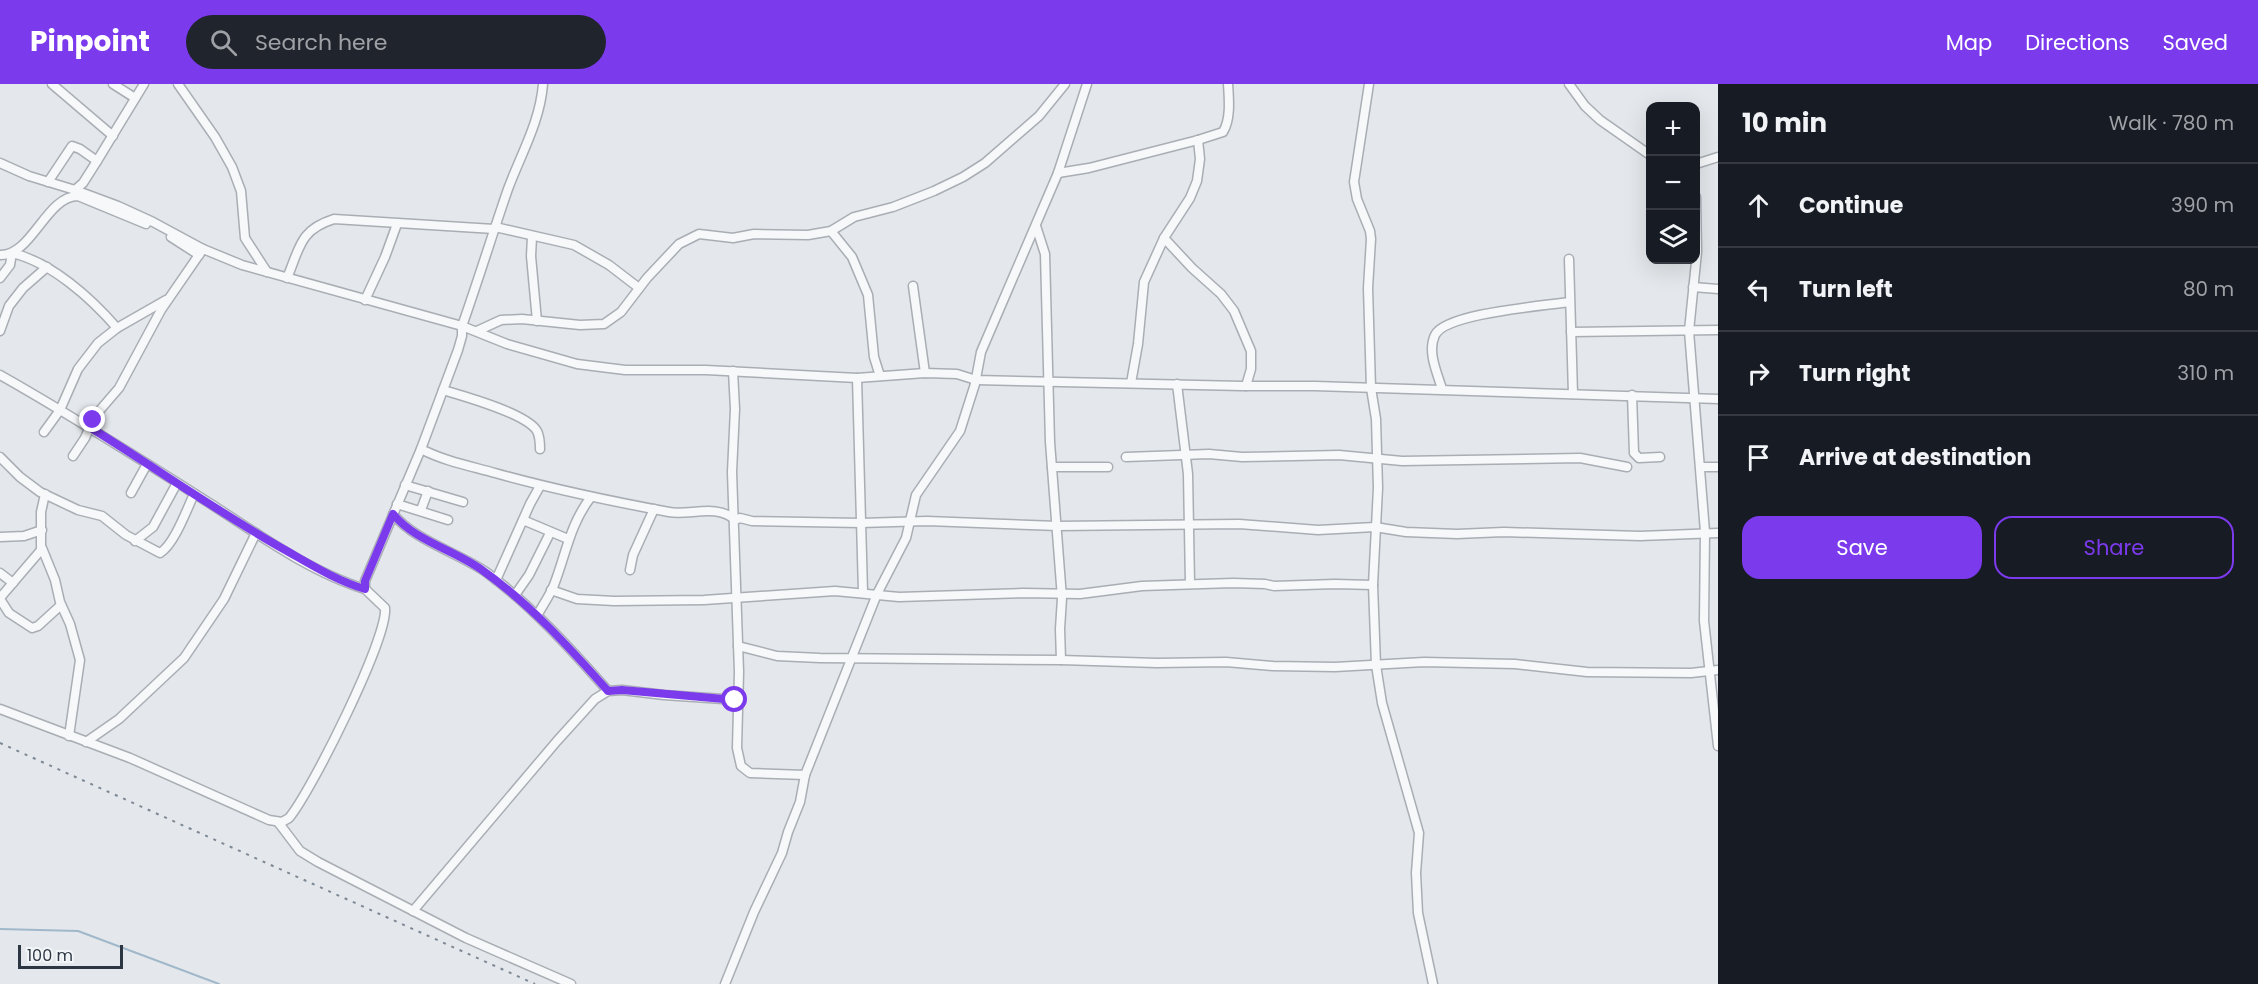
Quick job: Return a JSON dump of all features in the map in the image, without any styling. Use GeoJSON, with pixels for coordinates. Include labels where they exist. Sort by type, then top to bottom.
{"type":"FeatureCollection","features":[{"type":"Feature","properties":{"kind":"street"},"geometry":{"type":"LineString","coordinates":[[52,84],[113,136]]}},
{"type":"Feature","properties":{"kind":"street"},"geometry":{"type":"LineString","coordinates":[[113,84],[135,98]]}},
{"type":"Feature","properties":{"kind":"street"},"geometry":{"type":"LineString","coordinates":[[75,190],[97,161],[144,84]]}},
{"type":"Feature","properties":{"kind":"street"},"geometry":{"type":"LineString","coordinates":[[178,84],[215,137],[232,167],[241,191],[246,238],[267,272]]}},
{"type":"Feature","properties":{"kind":"street"},"geometry":{"type":"LineString","coordinates":[[365,589],[365,581],[421,449],[458,350],[462,326],[494,228],[540,109],[543,84]]}},
{"type":"Feature","properties":{"kind":"street"},"geometry":{"type":"LineString","coordinates":[[477,331],[501,320],[580,325],[604,324],[621,312],[639,288],[679,244],[699,234],[732,238],[754,234],[808,235],[831,231],[854,217],[912,200],[963,177],[985,163],[1039,116],[1065,84]]}},
{"type":"Feature","properties":{"kind":"street"},"geometry":{"type":"LineString","coordinates":[[725,984],[753,912],[782,853],[800,802],[805,775],[877,594],[906,538],[916,495],[960,431],[976,381],[981,352],[1058,173],[1087,84]]}},
{"type":"Feature","properties":{"kind":"street"},"geometry":{"type":"LineString","coordinates":[[1058,173],[1089,168],[1218,134],[1225,129],[1228,115],[1228,84]]}},
{"type":"Feature","properties":{"kind":"street"},"geometry":{"type":"LineString","coordinates":[[1369,84],[1354,182],[1357,199],[1371,239],[1368,288],[1371,388],[1376,419],[1378,488],[1373,585],[1376,665],[1382,703],[1419,833],[1416,873],[1418,913],[1433,984]]}},
{"type":"Feature","properties":{"kind":"street"},"geometry":{"type":"LineString","coordinates":[[1569,84],[1585,106],[1600,120],[1646,152]]}},
{"type":"Feature","properties":{"kind":"street"},"geometry":{"type":"LineString","coordinates":[[1131,383],[1138,344],[1144,282],[1164,238],[1190,198],[1197,181],[1200,159],[1198,140]]}},
{"type":"Feature","properties":{"kind":"street"},"geometry":{"type":"LineString","coordinates":[[48,182],[67,151],[72,147],[80,149],[97,161]]}},
{"type":"Feature","properties":{"kind":"street"},"geometry":{"type":"LineString","coordinates":[[1700,162],[1718,157]]}},
{"type":"Feature","properties":{"kind":"street"},"geometry":{"type":"LineString","coordinates":[[0,163],[20,173],[75,190],[153,222],[201,252]]}},
{"type":"Feature","properties":{"kind":"street"},"geometry":{"type":"LineString","coordinates":[[0,278],[10,265],[12,253],[55,207],[66,198],[75,195],[164,232],[201,252],[462,326],[518,347],[577,364],[625,370],[733,371],[856,378],[925,373],[957,374],[976,381],[1442,389],[1718,399]]}},
{"type":"Feature","properties":{"kind":"street"},"geometry":{"type":"LineString","coordinates":[[1695,210],[1697,252],[1689,312],[1689,331],[1701,467],[1704,621],[1713,670],[1718,746]]}},
{"type":"Feature","properties":{"kind":"street"},"geometry":{"type":"LineString","coordinates":[[287,278],[306,235],[321,224],[334,219],[494,228],[574,245],[609,265],[639,288]]}},
{"type":"Feature","properties":{"kind":"street"},"geometry":{"type":"LineString","coordinates":[[365,300],[397,224]]}},
{"type":"Feature","properties":{"kind":"street"},"geometry":{"type":"LineString","coordinates":[[1036,226],[1045,254],[1052,467],[1062,592],[1061,660]]}},
{"type":"Feature","properties":{"kind":"street"},"geometry":{"type":"LineString","coordinates":[[831,231],[852,257],[868,295],[874,357],[880,376]]}},
{"type":"Feature","properties":{"kind":"street"},"geometry":{"type":"LineString","coordinates":[[532,237],[531,256],[537,321]]}},
{"type":"Feature","properties":{"kind":"street"},"geometry":{"type":"LineString","coordinates":[[1164,238],[1221,294],[1234,311],[1251,351],[1251,369],[1246,386]]}},
{"type":"Feature","properties":{"kind":"street"},"geometry":{"type":"LineString","coordinates":[[73,456],[91,428],[94,417],[119,388],[128,368],[170,297],[201,252]]}},
{"type":"Feature","properties":{"kind":"street"},"geometry":{"type":"LineString","coordinates":[[0,255],[12,253],[47,267],[68,282],[117,328]]}},
{"type":"Feature","properties":{"kind":"street"},"geometry":{"type":"LineString","coordinates":[[1569,259],[1573,394]]}},
{"type":"Feature","properties":{"kind":"street"},"geometry":{"type":"LineString","coordinates":[[0,331],[9,306],[23,288],[47,267]]}},
{"type":"Feature","properties":{"kind":"street"},"geometry":{"type":"LineString","coordinates":[[913,286],[925,373]]}},
{"type":"Feature","properties":{"kind":"street"},"geometry":{"type":"LineString","coordinates":[[1694,287],[1718,290]]}},
{"type":"Feature","properties":{"kind":"street"},"geometry":{"type":"LineString","coordinates":[[44,432],[60,410],[79,367],[102,340],[117,328],[170,297]]}},
{"type":"Feature","properties":{"kind":"street"},"geometry":{"type":"LineString","coordinates":[[1442,389],[1432,357],[1432,345],[1436,335],[1445,325],[1510,310],[1569,302]]}},
{"type":"Feature","properties":{"kind":"street"},"geometry":{"type":"LineString","coordinates":[[1570,332],[1718,330]]}},
{"type":"Feature","properties":{"kind":"street"},"geometry":{"type":"LineString","coordinates":[[733,371],[735,410],[732,472],[738,646],[737,748],[741,766],[750,773],[805,775]]}},
{"type":"Feature","properties":{"kind":"street"},"geometry":{"type":"LineString","coordinates":[[0,375],[91,428],[256,533],[330,575],[365,589],[385,608],[380,633],[332,744],[293,814],[288,819],[278,822],[262,818],[130,758],[0,709]]}},
{"type":"Feature","properties":{"kind":"street"},"geometry":{"type":"LineString","coordinates":[[856,378],[863,592]]}},
{"type":"Feature","properties":{"kind":"street"},"geometry":{"type":"LineString","coordinates":[[1177,384],[1187,456],[1190,584]]}},
{"type":"Feature","properties":{"kind":"street"},"geometry":{"type":"LineString","coordinates":[[443,390],[496,406],[529,425],[538,433],[540,449]]}},
{"type":"Feature","properties":{"kind":"street"},"geometry":{"type":"LineString","coordinates":[[1632,395],[1634,453],[1639,458],[1660,457]]}},
{"type":"Feature","properties":{"kind":"street"},"geometry":{"type":"LineString","coordinates":[[421,449],[465,466],[540,486],[674,513],[715,512],[735,520]]}},
{"type":"Feature","properties":{"kind":"street"},"geometry":{"type":"LineString","coordinates":[[1125,457],[1339,455],[1402,461],[1580,458],[1627,467]]}},
{"type":"Feature","properties":{"kind":"street"},"geometry":{"type":"LineString","coordinates":[[0,457],[26,482],[45,494],[78,510],[102,516],[135,541],[162,553],[178,528],[194,494]]}},
{"type":"Feature","properties":{"kind":"street"},"geometry":{"type":"LineString","coordinates":[[131,493],[147,465]]}},
{"type":"Feature","properties":{"kind":"street"},"geometry":{"type":"LineString","coordinates":[[1052,467],[1108,467]]}},
{"type":"Feature","properties":{"kind":"street"},"geometry":{"type":"LineString","coordinates":[[1701,467],[1718,467]]}},
{"type":"Feature","properties":{"kind":"street"},"geometry":{"type":"LineString","coordinates":[[135,541],[153,527],[177,483]]}},
{"type":"Feature","properties":{"kind":"street"},"geometry":{"type":"LineString","coordinates":[[405,485],[464,502]]}},
{"type":"Feature","properties":{"kind":"street"},"geometry":{"type":"LineString","coordinates":[[496,580],[540,486]]}},
{"type":"Feature","properties":{"kind":"street"},"geometry":{"type":"LineString","coordinates":[[421,510],[428,491]]}},
{"type":"Feature","properties":{"kind":"street"},"geometry":{"type":"LineString","coordinates":[[45,494],[41,512],[42,548],[55,580],[61,605],[70,624],[80,660],[69,736]]}},
{"type":"Feature","properties":{"kind":"street"},"geometry":{"type":"LineString","coordinates":[[538,615],[551,591],[568,539],[581,511],[591,497]]}},
{"type":"Feature","properties":{"kind":"street"},"geometry":{"type":"LineString","coordinates":[[397,504],[448,520]]}},
{"type":"Feature","properties":{"kind":"street"},"geometry":{"type":"LineString","coordinates":[[630,570],[633,555],[654,509]]}},
{"type":"Feature","properties":{"kind":"street"},"geometry":{"type":"LineString","coordinates":[[393,514],[400,523],[412,531],[468,561],[515,595],[538,615],[608,691]]}},
{"type":"Feature","properties":{"kind":"street"},"geometry":{"type":"LineString","coordinates":[[735,520],[740,518],[776,522],[908,522],[1058,526],[1240,524],[1318,530],[1375,527],[1406,532],[1457,534],[1548,532],[1640,536],[1718,532]]}},
{"type":"Feature","properties":{"kind":"street"},"geometry":{"type":"LineString","coordinates":[[523,520],[568,539]]}},
{"type":"Feature","properties":{"kind":"street"},"geometry":{"type":"LineString","coordinates":[[0,537],[24,536],[42,530]]}},
{"type":"Feature","properties":{"kind":"street"},"geometry":{"type":"LineString","coordinates":[[86,742],[119,719],[184,658],[224,599],[256,533]]}},
{"type":"Feature","properties":{"kind":"street"},"geometry":{"type":"LineString","coordinates":[[515,595],[529,575],[550,533]]}},
{"type":"Feature","properties":{"kind":"street"},"geometry":{"type":"LineString","coordinates":[[42,548],[0,599],[9,613],[33,628],[61,605]]}},
{"type":"Feature","properties":{"kind":"street"},"geometry":{"type":"LineString","coordinates":[[0,573],[13,583]]}},
{"type":"Feature","properties":{"kind":"street"},"geometry":{"type":"LineString","coordinates":[[551,591],[577,599],[598,601],[704,600],[835,591],[899,597],[1062,592],[1080,594],[1142,586],[1190,584],[1373,585]]}},
{"type":"Feature","properties":{"kind":"street"},"geometry":{"type":"LineString","coordinates":[[738,646],[777,656],[852,658],[1226,662],[1297,667],[1424,662],[1515,664],[1587,672],[1690,673],[1713,670]]}},
{"type":"Feature","properties":{"kind":"street"},"geometry":{"type":"LineString","coordinates":[[412,911],[595,699],[608,691],[622,690],[738,700]]}},
{"type":"Feature","properties":{"kind":"street"},"geometry":{"type":"LineString","coordinates":[[278,822],[308,856],[466,938],[571,984]]}},
{"type":"Feature","properties":{"kind":"waterway"},"geometry":{"type":"LineString","coordinates":[[0,929],[78,931],[219,984]]}},
{"type":"Feature","properties":{"kind":"railway"},"geometry":{"type":"LineString","coordinates":[[0,743],[535,984]]}},
{"type":"Feature","properties":{"kind":"route"},"geometry":{"type":"LineString","coordinates":[[93,420],[91,428],[147,465],[256,533],[343,581],[365,589],[365,581],[393,514],[400,523],[412,531],[468,561],[509,590],[545,621],[608,691],[622,690],[735,700]]}}]}
